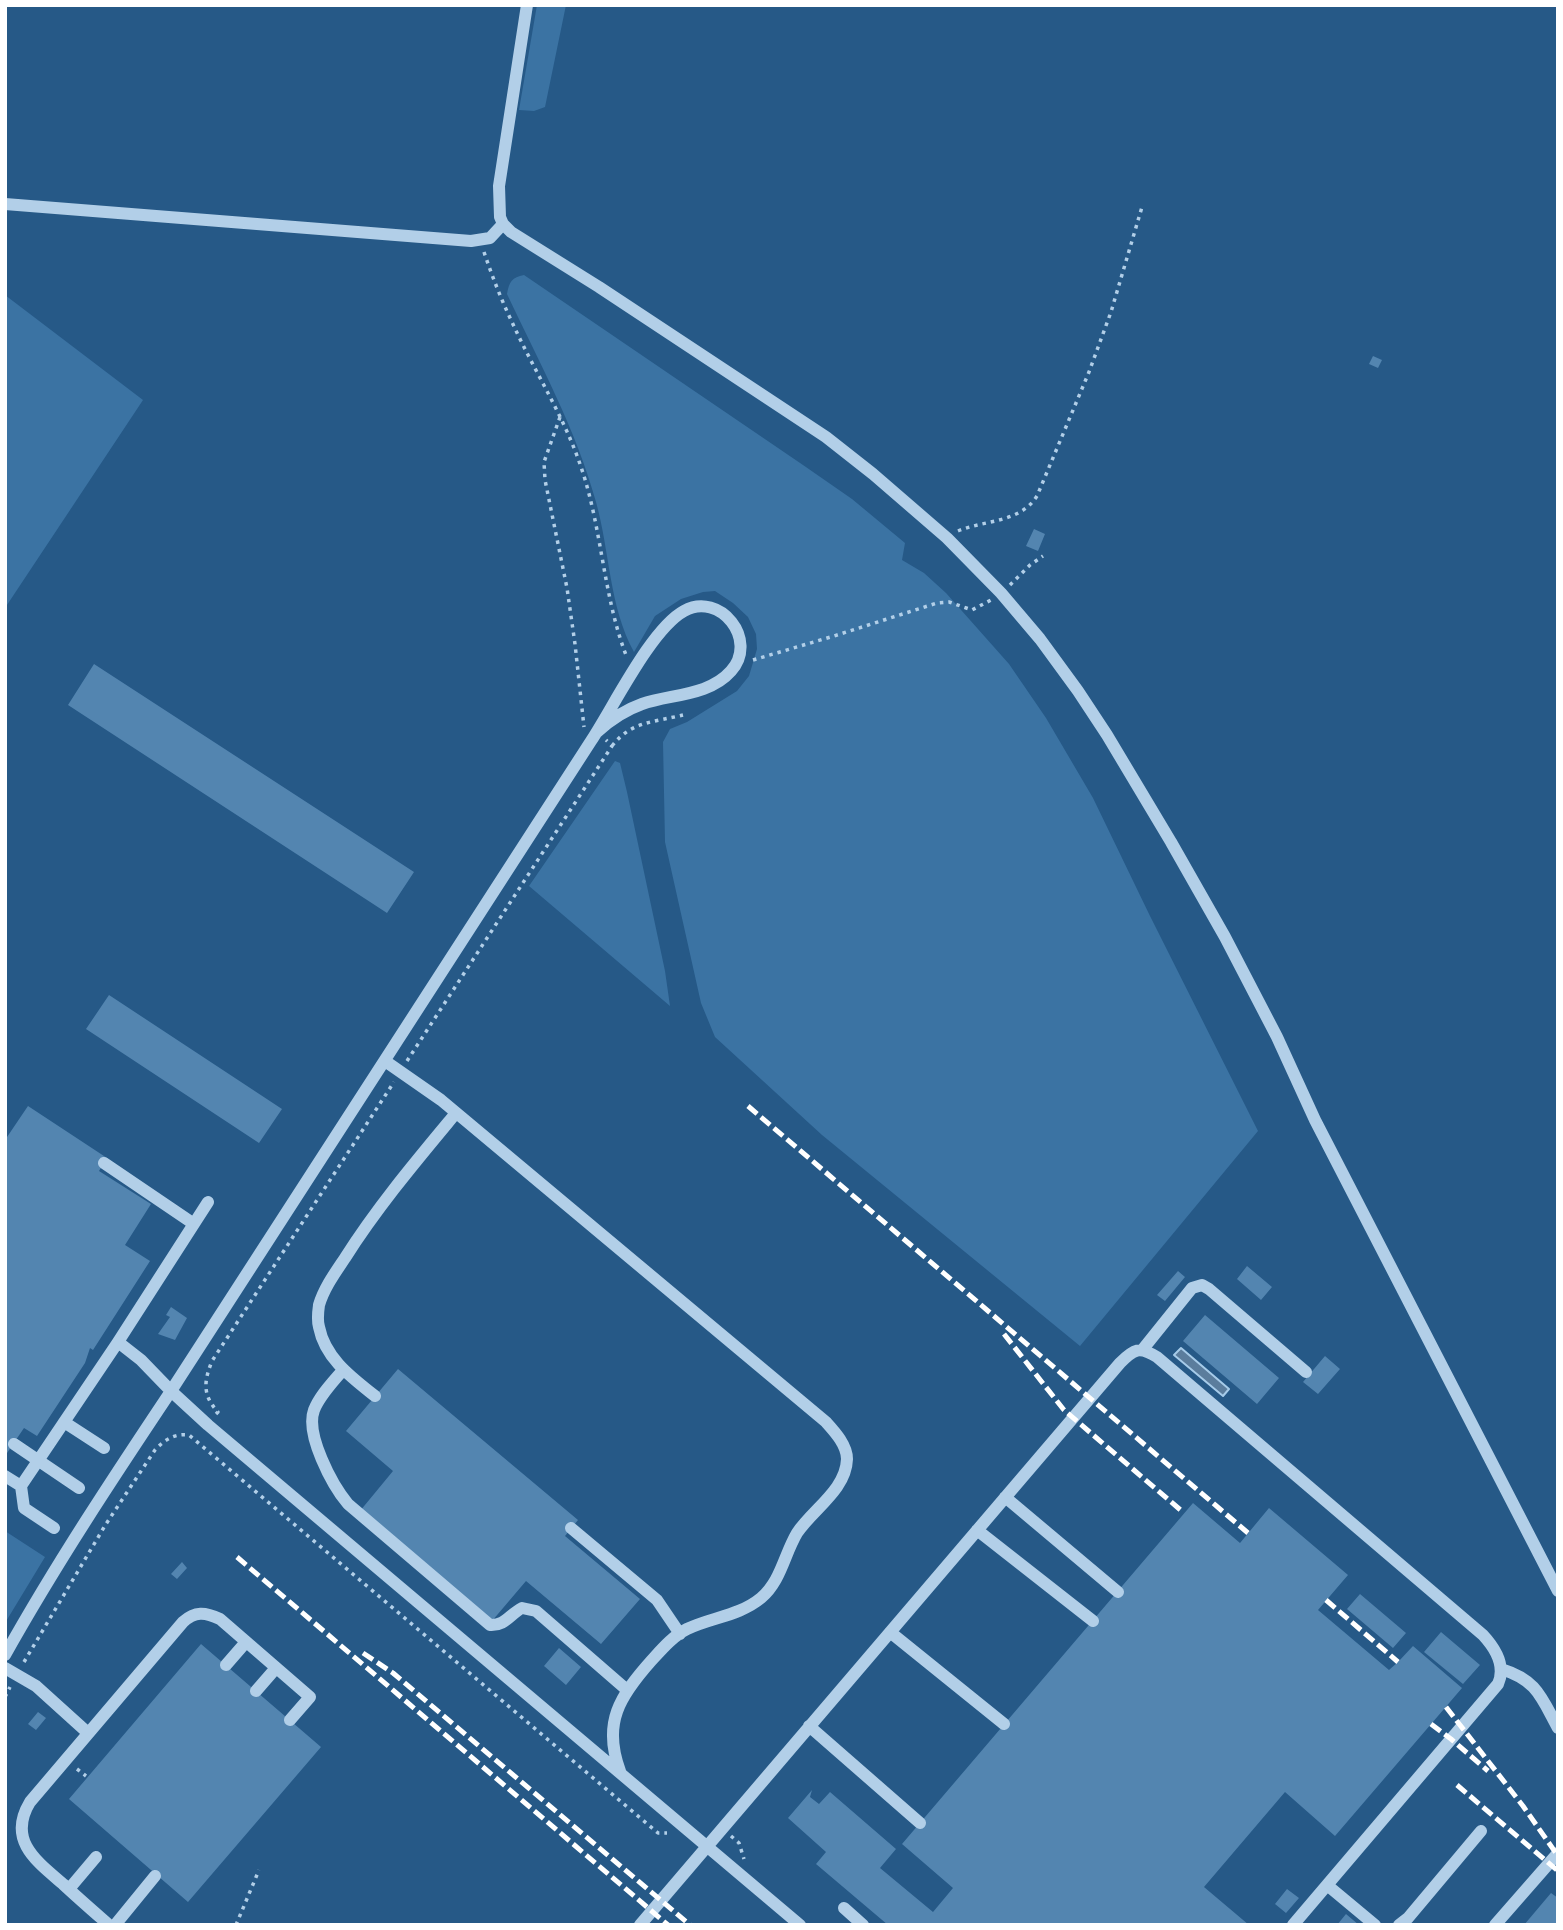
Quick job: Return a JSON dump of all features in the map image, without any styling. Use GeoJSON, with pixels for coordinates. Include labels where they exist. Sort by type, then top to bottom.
{"type":"FeatureCollection","features":[{"type":"Feature","properties":{"kind":"street"},"geometry":{"type":"LineString","coordinates":[[527,5],[499,186],[499,207],[503,224],[522,240],[599,287],[826,437],[947,538],[1001,593],[1040,639],[1094,715],[1225,937],[1277,1037],[1350,1189],[1558,1591]]}},
{"type":"Feature","properties":{"kind":"street"},"geometry":{"type":"LineString","coordinates":[[5,204],[480,240],[490,238],[503,224]]}},
{"type":"Feature","properties":{"kind":"street"},"geometry":{"type":"LineString","coordinates":[[5,1655],[84,1522],[666,625],[686,609],[698,606],[718,609],[733,622],[738,632],[740,653],[731,671],[712,685],[640,705],[618,715],[594,737]]}},
{"type":"Feature","properties":{"kind":"street"},"geometry":{"type":"LineString","coordinates":[[384,1061],[456,1112],[826,1422],[847,1456],[840,1481],[797,1535],[778,1578],[770,1589],[741,1611],[680,1634],[656,1656],[627,1690],[615,1714],[612,1730],[613,1748],[620,1772]]}},
{"type":"Feature","properties":{"kind":"street"},"geometry":{"type":"LineString","coordinates":[[375,1396],[343,1370],[325,1345],[318,1324],[319,1305],[325,1290],[369,1220],[456,1112]]}},
{"type":"Feature","properties":{"kind":"street"},"geometry":{"type":"LineString","coordinates":[[104,1163],[194,1224]]}},
{"type":"Feature","properties":{"kind":"street"},"geometry":{"type":"LineString","coordinates":[[54,1528],[24,1508],[20,1486],[118,1342],[208,1202]]}},
{"type":"Feature","properties":{"kind":"street"},"geometry":{"type":"LineString","coordinates":[[640,1925],[1120,1363],[1132,1352],[1143,1349],[1192,1288],[1202,1285],[1209,1289],[1306,1372]]}},
{"type":"Feature","properties":{"kind":"street"},"geometry":{"type":"LineString","coordinates":[[118,1342],[141,1360],[218,1434],[800,1925]]}},
{"type":"Feature","properties":{"kind":"street"},"geometry":{"type":"LineString","coordinates":[[1143,1349],[1157,1357],[1483,1635],[1494,1651],[1501,1669],[1498,1684],[1293,1925]]}},
{"type":"Feature","properties":{"kind":"street"},"geometry":{"type":"LineString","coordinates":[[343,1370],[318,1401],[312,1419],[314,1437],[331,1481],[348,1504],[490,1625],[498,1626],[522,1608],[536,1611],[627,1690]]}},
{"type":"Feature","properties":{"kind":"street"},"geometry":{"type":"LineString","coordinates":[[64,1422],[104,1448]]}},
{"type":"Feature","properties":{"kind":"street"},"geometry":{"type":"LineString","coordinates":[[14,1444],[79,1488]]}},
{"type":"Feature","properties":{"kind":"street"},"geometry":{"type":"LineString","coordinates":[[5,1476],[20,1486]]}},
{"type":"Feature","properties":{"kind":"street"},"geometry":{"type":"LineString","coordinates":[[1005,1497],[1118,1592]]}},
{"type":"Feature","properties":{"kind":"street"},"geometry":{"type":"LineString","coordinates":[[571,1528],[657,1600],[680,1634]]}},
{"type":"Feature","properties":{"kind":"street"},"geometry":{"type":"LineString","coordinates":[[977,1530],[1093,1621]]}},
{"type":"Feature","properties":{"kind":"street"},"geometry":{"type":"LineString","coordinates":[[109,1925],[31,1854],[22,1835],[21,1824],[30,1802],[190,1616],[198,1613],[209,1614],[220,1619],[310,1697],[290,1720]]}},
{"type":"Feature","properties":{"kind":"street"},"geometry":{"type":"LineString","coordinates":[[890,1632],[1004,1724]]}},
{"type":"Feature","properties":{"kind":"street"},"geometry":{"type":"LineString","coordinates":[[226,1665],[246,1642]]}},
{"type":"Feature","properties":{"kind":"street"},"geometry":{"type":"LineString","coordinates":[[256,1691],[276,1668]]}},
{"type":"Feature","properties":{"kind":"street"},"geometry":{"type":"LineString","coordinates":[[1501,1669],[1517,1674],[1534,1687],[1558,1727]]}},
{"type":"Feature","properties":{"kind":"street"},"geometry":{"type":"LineString","coordinates":[[11,1671],[46,1693],[89,1733]]}},
{"type":"Feature","properties":{"kind":"street"},"geometry":{"type":"LineString","coordinates":[[809,1726],[920,1824]]}},
{"type":"Feature","properties":{"kind":"street"},"geometry":{"type":"LineString","coordinates":[[1399,1925],[1480,1831]]}},
{"type":"Feature","properties":{"kind":"street"},"geometry":{"type":"LineString","coordinates":[[1495,1925],[1558,1853]]}},
{"type":"Feature","properties":{"kind":"street"},"geometry":{"type":"LineString","coordinates":[[69,1889],[96,1857]]}},
{"type":"Feature","properties":{"kind":"street"},"geometry":{"type":"LineString","coordinates":[[115,1925],[155,1876]]}},
{"type":"Feature","properties":{"kind":"street"},"geometry":{"type":"LineString","coordinates":[[1327,1885],[1375,1925]]}},
{"type":"Feature","properties":{"kind":"street"},"geometry":{"type":"LineString","coordinates":[[844,1909],[863,1925]]}},
{"type":"Feature","properties":{"kind":"path"},"geometry":{"type":"LineString","coordinates":[[947,538],[963,528],[1018,514],[1037,496],[1111,312],[1142,207]]}},
{"type":"Feature","properties":{"kind":"path"},"geometry":{"type":"LineString","coordinates":[[480,240],[512,323],[560,417],[581,467],[615,621],[634,671]]}},
{"type":"Feature","properties":{"kind":"path"},"geometry":{"type":"LineString","coordinates":[[560,417],[544,462],[545,480],[567,588],[582,719],[584,728],[594,737]]}},
{"type":"Feature","properties":{"kind":"path"},"geometry":{"type":"LineString","coordinates":[[1012,583],[1043,556]]}},
{"type":"Feature","properties":{"kind":"path"},"geometry":{"type":"LineString","coordinates":[[737,663],[937,603],[949,602],[975,609],[994,600],[1001,593]]}},
{"type":"Feature","properties":{"kind":"path"},"geometry":{"type":"LineString","coordinates":[[612,746],[631,728],[683,715]]}},
{"type":"Feature","properties":{"kind":"path"},"geometry":{"type":"LineString","coordinates":[[11,1671],[161,1442],[178,1435],[188,1435],[658,1833],[667,1833],[679,1822]]}},
{"type":"Feature","properties":{"kind":"path"},"geometry":{"type":"LineString","coordinates":[[9,1691],[18,1693]]}},
{"type":"Feature","properties":{"kind":"path"},"geometry":{"type":"LineString","coordinates":[[66,1759],[86,1776]]}},
{"type":"Feature","properties":{"kind":"path"},"geometry":{"type":"LineString","coordinates":[[236,1925],[259,1870]]}},
{"type":"Feature","properties":{"kind":"shaded area"},"geometry":{"type":"Polygon","coordinates":[[[537,5],[566,5],[545,107],[534,111],[519,110],[537,5]]]}},
{"type":"Feature","properties":{"kind":"shaded area"},"geometry":{"type":"Polygon","coordinates":[[[524,275],[852,499],[905,543],[902,560],[924,573],[946,593],[1009,664],[1046,718],[1093,798],[1258,1131],[1080,1346],[822,1135],[715,1037],[701,1003],[665,842],[663,742],[670,729],[687,722],[737,691],[749,676],[757,649],[756,634],[748,617],[733,603],[715,591],[703,592],[681,599],[655,616],[634,652],[619,616],[601,521],[588,475],[556,396],[507,294],[512,281],[524,275]]]}},
{"type":"Feature","properties":{"kind":"shaded area"},"geometry":{"type":"Polygon","coordinates":[[[5,295],[143,400],[5,608],[5,295]]]}},
{"type":"Feature","properties":{"kind":"shaded area"},"geometry":{"type":"Polygon","coordinates":[[[615,761],[620,763],[627,792],[670,1006],[529,886],[615,761]]]}},
{"type":"Feature","properties":{"kind":"shaded area"},"geometry":{"type":"Polygon","coordinates":[[[1181,1348],[1229,1389],[1223,1396],[1174,1355],[1181,1348]]]}},
{"type":"Feature","properties":{"kind":"shaded area"},"geometry":{"type":"Polygon","coordinates":[[[5,1531],[45,1557],[5,1623],[5,1531]]]}},
{"type":"Feature","properties":{"kind":"building"},"geometry":{"type":"Polygon","coordinates":[[[1373,356],[1382,360],[1378,368],[1369,364],[1373,356]]]}},
{"type":"Feature","properties":{"kind":"building"},"geometry":{"type":"Polygon","coordinates":[[[1034,529],[1045,534],[1038,551],[1026,546],[1034,529]]]}},
{"type":"Feature","properties":{"kind":"building"},"geometry":{"type":"Polygon","coordinates":[[[94,664],[414,872],[387,913],[68,705],[94,664]]]}},
{"type":"Feature","properties":{"kind":"building"},"geometry":{"type":"Polygon","coordinates":[[[109,995],[282,1109],[259,1143],[86,1029],[109,995]]]}},
{"type":"Feature","properties":{"kind":"building"},"geometry":{"type":"Polygon","coordinates":[[[28,1106],[107,1158],[99,1171],[151,1204],[125,1245],[150,1261],[93,1350],[90,1348],[85,1363],[37,1436],[24,1428],[5,1456],[5,1140],[28,1106]]]}},
{"type":"Feature","properties":{"kind":"building"},"geometry":{"type":"Polygon","coordinates":[[[1247,1266],[1272,1287],[1261,1300],[1237,1279],[1247,1266]]]}},
{"type":"Feature","properties":{"kind":"building"},"geometry":{"type":"Polygon","coordinates":[[[1178,1271],[1185,1277],[1165,1301],[1157,1295],[1178,1271]]]}},
{"type":"Feature","properties":{"kind":"building"},"geometry":{"type":"Polygon","coordinates":[[[171,1307],[187,1318],[175,1340],[158,1334],[170,1317],[166,1315],[171,1307]]]}},
{"type":"Feature","properties":{"kind":"building"},"geometry":{"type":"Polygon","coordinates":[[[1205,1315],[1279,1378],[1257,1404],[1183,1341],[1205,1315]]]}},
{"type":"Feature","properties":{"kind":"building"},"geometry":{"type":"Polygon","coordinates":[[[1325,1356],[1340,1369],[1318,1394],[1303,1382],[1325,1356]]]}},
{"type":"Feature","properties":{"kind":"building"},"geometry":{"type":"Polygon","coordinates":[[[398,1369],[578,1520],[565,1536],[640,1599],[601,1644],[526,1581],[492,1621],[360,1511],[393,1471],[346,1431],[398,1369]]]}},
{"type":"Feature","properties":{"kind":"building"},"geometry":{"type":"Polygon","coordinates":[[[1193,1503],[1240,1543],[1269,1508],[1348,1575],[1318,1610],[1389,1670],[1413,1646],[1462,1688],[1335,1836],[1285,1792],[1204,1887],[1249,1925],[888,1925],[816,1864],[826,1852],[788,1818],[812,1790],[810,1797],[819,1804],[830,1792],[896,1849],[880,1868],[933,1912],[953,1888],[902,1844],[1193,1503]]]}},
{"type":"Feature","properties":{"kind":"building"},"geometry":{"type":"Polygon","coordinates":[[[182,1562],[187,1568],[177,1579],[171,1574],[182,1562]]]}},
{"type":"Feature","properties":{"kind":"building"},"geometry":{"type":"Polygon","coordinates":[[[1360,1594],[1406,1633],[1393,1648],[1347,1609],[1360,1594]]]}},
{"type":"Feature","properties":{"kind":"building"},"geometry":{"type":"Polygon","coordinates":[[[1441,1632],[1480,1665],[1463,1684],[1424,1652],[1441,1632]]]}},
{"type":"Feature","properties":{"kind":"building"},"geometry":{"type":"Polygon","coordinates":[[[201,1644],[321,1747],[188,1902],[69,1799],[201,1644]]]}},
{"type":"Feature","properties":{"kind":"building"},"geometry":{"type":"Polygon","coordinates":[[[559,1648],[581,1667],[566,1685],[544,1666],[559,1648]]]}},
{"type":"Feature","properties":{"kind":"building"},"geometry":{"type":"Polygon","coordinates":[[[38,1712],[46,1718],[36,1730],[28,1724],[38,1712]]]}},
{"type":"Feature","properties":{"kind":"building"},"geometry":{"type":"Polygon","coordinates":[[[1287,1889],[1299,1898],[1286,1913],[1275,1904],[1287,1889]]]}},
{"type":"Feature","properties":{"kind":"building"},"geometry":{"type":"Polygon","coordinates":[[[1551,1893],[1558,1898],[1558,1925],[1524,1925],[1551,1893]]]}},
{"type":"Feature","properties":{"kind":"building"},"geometry":{"type":"Polygon","coordinates":[[[1346,1914],[1359,1925],[1337,1925],[1346,1914]]]}},
{"type":"Feature","properties":{"kind":"railway"},"geometry":{"type":"LineString","coordinates":[[748,1106],[1248,1533]]}},
{"type":"Feature","properties":{"kind":"railway"},"geometry":{"type":"LineString","coordinates":[[1004,1334],[1064,1410],[1184,1513]]}},
{"type":"Feature","properties":{"kind":"railway"},"geometry":{"type":"LineString","coordinates":[[237,1557],[668,1925]]}},
{"type":"Feature","properties":{"kind":"railway"},"geometry":{"type":"LineString","coordinates":[[1326,1600],[1398,1662]]}},
{"type":"Feature","properties":{"kind":"railway"},"geometry":{"type":"LineString","coordinates":[[363,1653],[393,1673],[690,1925]]}},
{"type":"Feature","properties":{"kind":"railway"},"geometry":{"type":"LineString","coordinates":[[1446,1707],[1558,1856]]}},
{"type":"Feature","properties":{"kind":"railway"},"geometry":{"type":"LineString","coordinates":[[1431,1724],[1488,1771]]}},
{"type":"Feature","properties":{"kind":"railway"},"geometry":{"type":"LineString","coordinates":[[1457,1785],[1558,1871]]}}]}
